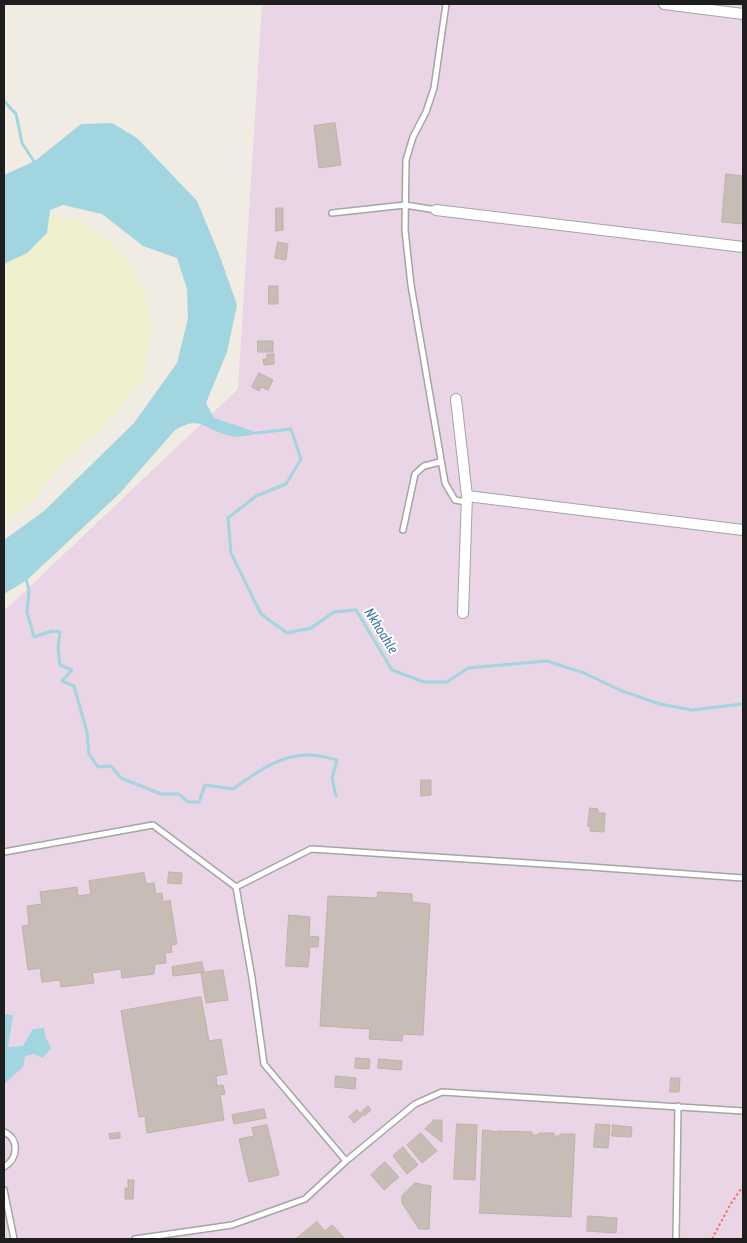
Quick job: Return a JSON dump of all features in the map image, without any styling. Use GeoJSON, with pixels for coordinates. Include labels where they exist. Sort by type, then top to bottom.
{"type":"FeatureCollection","features":[{"type":"Feature","properties":{"kind":"street"},"geometry":{"type":"LineString","coordinates":[[664,4],[743,14]]}},
{"type":"Feature","properties":{"kind":"street"},"geometry":{"type":"LineString","coordinates":[[436,210],[743,247]]}},
{"type":"Feature","properties":{"kind":"street"},"geometry":{"type":"LineString","coordinates":[[456,399],[466,499],[463,613]]}},
{"type":"Feature","properties":{"kind":"street"},"geometry":{"type":"LineString","coordinates":[[466,499],[743,530]]}},
{"type":"Feature","properties":{"kind":"lane"},"geometry":{"type":"LineString","coordinates":[[446,4],[434,88],[426,112],[413,137],[406,160],[405,230],[411,285],[440,462],[445,483],[455,500],[466,499]]}},
{"type":"Feature","properties":{"kind":"lane"},"geometry":{"type":"LineString","coordinates":[[332,213],[405,205],[436,210]]}},
{"type":"Feature","properties":{"kind":"lane"},"geometry":{"type":"LineString","coordinates":[[403,530],[415,474],[424,466],[440,462]]}},
{"type":"Feature","properties":{"kind":"lane"},"geometry":{"type":"LineString","coordinates":[[4,852],[153,825],[236,888],[252,978],[264,1064],[346,1161]]}},
{"type":"Feature","properties":{"kind":"lane"},"geometry":{"type":"LineString","coordinates":[[236,888],[311,849],[590,866],[743,878]]}},
{"type":"Feature","properties":{"kind":"lane"},"geometry":{"type":"LineString","coordinates":[[135,1239],[232,1225],[304,1199],[346,1161],[415,1104],[442,1092],[743,1111]]}},
{"type":"Feature","properties":{"kind":"lane"},"geometry":{"type":"LineString","coordinates":[[676,1239],[678,1106]]}},
{"type":"Feature","properties":{"kind":"lane"},"geometry":{"type":"LineString","coordinates":[[4,1132],[12,1138],[16,1150],[11,1162],[4,1167]]}},
{"type":"Feature","properties":{"kind":"lane"},"geometry":{"type":"LineString","coordinates":[[4,1190],[14,1239]]}},
{"type":"Feature","properties":{"kind":"path"},"geometry":{"type":"LineString","coordinates":[[712,1239],[730,1205],[743,1186]]}},
{"type":"Feature","properties":{"kind":"shaded area"},"geometry":{"type":"Polygon","coordinates":[[[262,4],[743,4],[743,1239],[4,1239],[4,611],[238,389],[262,4]]]}},
{"type":"Feature","properties":{"kind":"green space"},"geometry":{"type":"Polygon","coordinates":[[[49,217],[79,221],[114,246],[129,263],[145,293],[152,327],[144,378],[101,429],[61,464],[33,500],[4,524],[4,264],[27,253],[47,233],[49,217]]]}},
{"type":"Feature","properties":{"kind":"water"},"geometry":{"type":"Polygon","coordinates":[[[112,123],[137,138],[197,201],[219,254],[237,305],[227,352],[206,403],[214,418],[259,433],[231,436],[197,423],[175,430],[120,493],[27,580],[4,594],[4,540],[44,511],[134,423],[177,363],[188,318],[187,289],[177,258],[143,246],[102,214],[63,205],[50,210],[47,233],[27,253],[4,264],[4,175],[35,161],[81,124],[112,123]]]}},
{"type":"Feature","properties":{"kind":"water"},"geometry":{"type":"Polygon","coordinates":[[[4,1014],[13,1015],[8,1047],[23,1046],[33,1029],[44,1028],[45,1036],[51,1048],[43,1058],[34,1054],[25,1056],[23,1067],[4,1084],[4,1014]]]}},
{"type":"Feature","properties":{"kind":"building"},"geometry":{"type":"Polygon","coordinates":[[[335,123],[341,165],[319,168],[314,126],[335,123]]]}},
{"type":"Feature","properties":{"kind":"building"},"geometry":{"type":"Polygon","coordinates":[[[726,174],[743,176],[743,224],[722,222],[726,174]]]}},
{"type":"Feature","properties":{"kind":"building"},"geometry":{"type":"Polygon","coordinates":[[[276,208],[283,208],[283,230],[276,231],[276,208]]]}},
{"type":"Feature","properties":{"kind":"building"},"geometry":{"type":"Polygon","coordinates":[[[278,242],[288,244],[286,260],[275,258],[278,242]]]}},
{"type":"Feature","properties":{"kind":"building"},"geometry":{"type":"Polygon","coordinates":[[[269,286],[278,286],[278,304],[269,304],[269,286]]]}},
{"type":"Feature","properties":{"kind":"building"},"geometry":{"type":"Polygon","coordinates":[[[258,341],[273,341],[273,352],[258,352],[258,341]]]}},
{"type":"Feature","properties":{"kind":"building"},"geometry":{"type":"Polygon","coordinates":[[[274,354],[274,364],[264,365],[263,359],[267,359],[267,355],[274,354]]]}},
{"type":"Feature","properties":{"kind":"building"},"geometry":{"type":"Polygon","coordinates":[[[259,373],[273,380],[268,390],[261,387],[259,391],[252,387],[259,373]]]}},
{"type":"Feature","properties":{"kind":"building"},"geometry":{"type":"Polygon","coordinates":[[[421,780],[431,780],[431,795],[421,796],[421,780]]]}},
{"type":"Feature","properties":{"kind":"building"},"geometry":{"type":"Polygon","coordinates":[[[590,808],[598,809],[598,813],[605,813],[604,832],[590,831],[591,826],[588,826],[590,808]]]}},
{"type":"Feature","properties":{"kind":"building"},"geometry":{"type":"Polygon","coordinates":[[[169,872],[182,873],[181,884],[168,883],[169,872]]]}},
{"type":"Feature","properties":{"kind":"building"},"geometry":{"type":"Polygon","coordinates":[[[144,873],[146,884],[154,883],[156,894],[162,893],[163,902],[170,900],[177,944],[171,945],[172,952],[165,953],[166,963],[155,964],[154,974],[122,978],[121,969],[92,973],[94,983],[61,987],[60,980],[42,982],[40,968],[28,970],[22,926],[29,925],[27,906],[42,904],[40,892],[77,887],[78,896],[91,894],[89,881],[144,873]]]}},
{"type":"Feature","properties":{"kind":"building"},"geometry":{"type":"Polygon","coordinates":[[[378,892],[412,894],[412,902],[430,904],[423,1035],[403,1034],[402,1041],[369,1039],[370,1029],[320,1026],[328,896],[377,898],[378,892]]]}},
{"type":"Feature","properties":{"kind":"building"},"geometry":{"type":"Polygon","coordinates":[[[289,915],[310,917],[309,936],[319,937],[318,947],[310,947],[308,967],[286,966],[289,915]]]}},
{"type":"Feature","properties":{"kind":"building"},"geometry":{"type":"Polygon","coordinates":[[[202,962],[204,972],[173,976],[172,967],[202,962]]]}},
{"type":"Feature","properties":{"kind":"building"},"geometry":{"type":"Polygon","coordinates":[[[223,970],[228,1000],[206,1003],[201,973],[223,970]]]}},
{"type":"Feature","properties":{"kind":"building"},"geometry":{"type":"Polygon","coordinates":[[[201,997],[209,1041],[221,1039],[227,1074],[216,1076],[217,1086],[223,1085],[225,1094],[220,1095],[224,1120],[147,1133],[145,1116],[139,1117],[121,1011],[201,997]]]}},
{"type":"Feature","properties":{"kind":"building"},"geometry":{"type":"Polygon","coordinates":[[[356,1058],[370,1059],[369,1069],[355,1068],[356,1058]]]}},
{"type":"Feature","properties":{"kind":"building"},"geometry":{"type":"Polygon","coordinates":[[[379,1059],[402,1061],[401,1070],[378,1068],[379,1059]]]}},
{"type":"Feature","properties":{"kind":"building"},"geometry":{"type":"Polygon","coordinates":[[[336,1076],[356,1078],[355,1089],[335,1087],[336,1076]]]}},
{"type":"Feature","properties":{"kind":"building"},"geometry":{"type":"Polygon","coordinates":[[[671,1078],[680,1078],[679,1092],[670,1092],[671,1078]]]}},
{"type":"Feature","properties":{"kind":"building"},"geometry":{"type":"Polygon","coordinates":[[[368,1106],[371,1110],[364,1116],[361,1113],[368,1106]]]}},
{"type":"Feature","properties":{"kind":"building"},"geometry":{"type":"Polygon","coordinates":[[[264,1109],[266,1118],[234,1124],[232,1115],[264,1109]]]}},
{"type":"Feature","properties":{"kind":"building"},"geometry":{"type":"Polygon","coordinates":[[[357,1110],[362,1116],[354,1123],[349,1117],[357,1110]]]}},
{"type":"Feature","properties":{"kind":"building"},"geometry":{"type":"Polygon","coordinates":[[[434,1120],[442,1120],[442,1142],[425,1129],[434,1120]]]}},
{"type":"Feature","properties":{"kind":"building"},"geometry":{"type":"Polygon","coordinates":[[[457,1124],[477,1125],[475,1180],[454,1179],[457,1124]]]}},
{"type":"Feature","properties":{"kind":"building"},"geometry":{"type":"Polygon","coordinates":[[[596,1124],[610,1125],[608,1148],[594,1147],[596,1124]]]}},
{"type":"Feature","properties":{"kind":"building"},"geometry":{"type":"Polygon","coordinates":[[[267,1125],[279,1175],[249,1182],[239,1139],[254,1136],[252,1128],[267,1125]]]}},
{"type":"Feature","properties":{"kind":"building"},"geometry":{"type":"Polygon","coordinates":[[[613,1125],[632,1127],[631,1137],[612,1136],[613,1125]]]}},
{"type":"Feature","properties":{"kind":"building"},"geometry":{"type":"Polygon","coordinates":[[[483,1130],[532,1132],[532,1135],[554,1133],[554,1136],[575,1134],[571,1217],[480,1213],[483,1130]]]}},
{"type":"Feature","properties":{"kind":"building"},"geometry":{"type":"Polygon","coordinates":[[[120,1133],[120,1138],[110,1139],[109,1134],[120,1133]]]}},
{"type":"Feature","properties":{"kind":"building"},"geometry":{"type":"Polygon","coordinates":[[[421,1133],[437,1151],[422,1163],[407,1145],[421,1133]]]}},
{"type":"Feature","properties":{"kind":"building"},"geometry":{"type":"Polygon","coordinates":[[[403,1147],[418,1165],[407,1174],[393,1156],[403,1147]]]}},
{"type":"Feature","properties":{"kind":"building"},"geometry":{"type":"Polygon","coordinates":[[[385,1162],[399,1177],[384,1190],[371,1175],[385,1162]]]}},
{"type":"Feature","properties":{"kind":"building"},"geometry":{"type":"Polygon","coordinates":[[[128,1180],[134,1180],[133,1199],[125,1199],[125,1188],[128,1188],[128,1180]]]}},
{"type":"Feature","properties":{"kind":"building"},"geometry":{"type":"Polygon","coordinates":[[[415,1183],[431,1186],[429,1229],[419,1229],[402,1203],[402,1196],[415,1183]]]}},
{"type":"Feature","properties":{"kind":"building"},"geometry":{"type":"Polygon","coordinates":[[[588,1216],[617,1218],[616,1233],[587,1231],[588,1216]]]}},
{"type":"Feature","properties":{"kind":"building"},"geometry":{"type":"Polygon","coordinates":[[[317,1222],[325,1231],[332,1225],[345,1239],[296,1239],[317,1222]]]}},
{"type":"Feature","properties":{"kind":"waterway"},"geometry":{"type":"LineString","coordinates":[[4,101],[16,114],[22,143],[35,163]]}},
{"type":"Feature","properties":{"kind":"waterway","name":"Nkhoahle"},"geometry":{"type":"LineString","coordinates":[[256,433],[291,429],[301,459],[286,484],[256,496],[228,518],[231,553],[261,614],[287,633],[311,628],[334,612],[356,610],[392,670],[424,682],[447,682],[468,668],[547,661],[584,673],[622,691],[660,704],[692,710],[743,704]]}},
{"type":"Feature","properties":{"kind":"waterway"},"geometry":{"type":"LineString","coordinates":[[26,577],[29,591],[27,612],[34,637],[52,631],[60,632],[58,648],[60,665],[72,670],[62,681],[74,686],[87,732],[89,754],[98,767],[111,766],[121,778],[161,794],[179,794],[188,802],[199,802],[205,785],[233,789],[279,761],[310,755],[337,760],[332,778],[336,796]]}}]}
